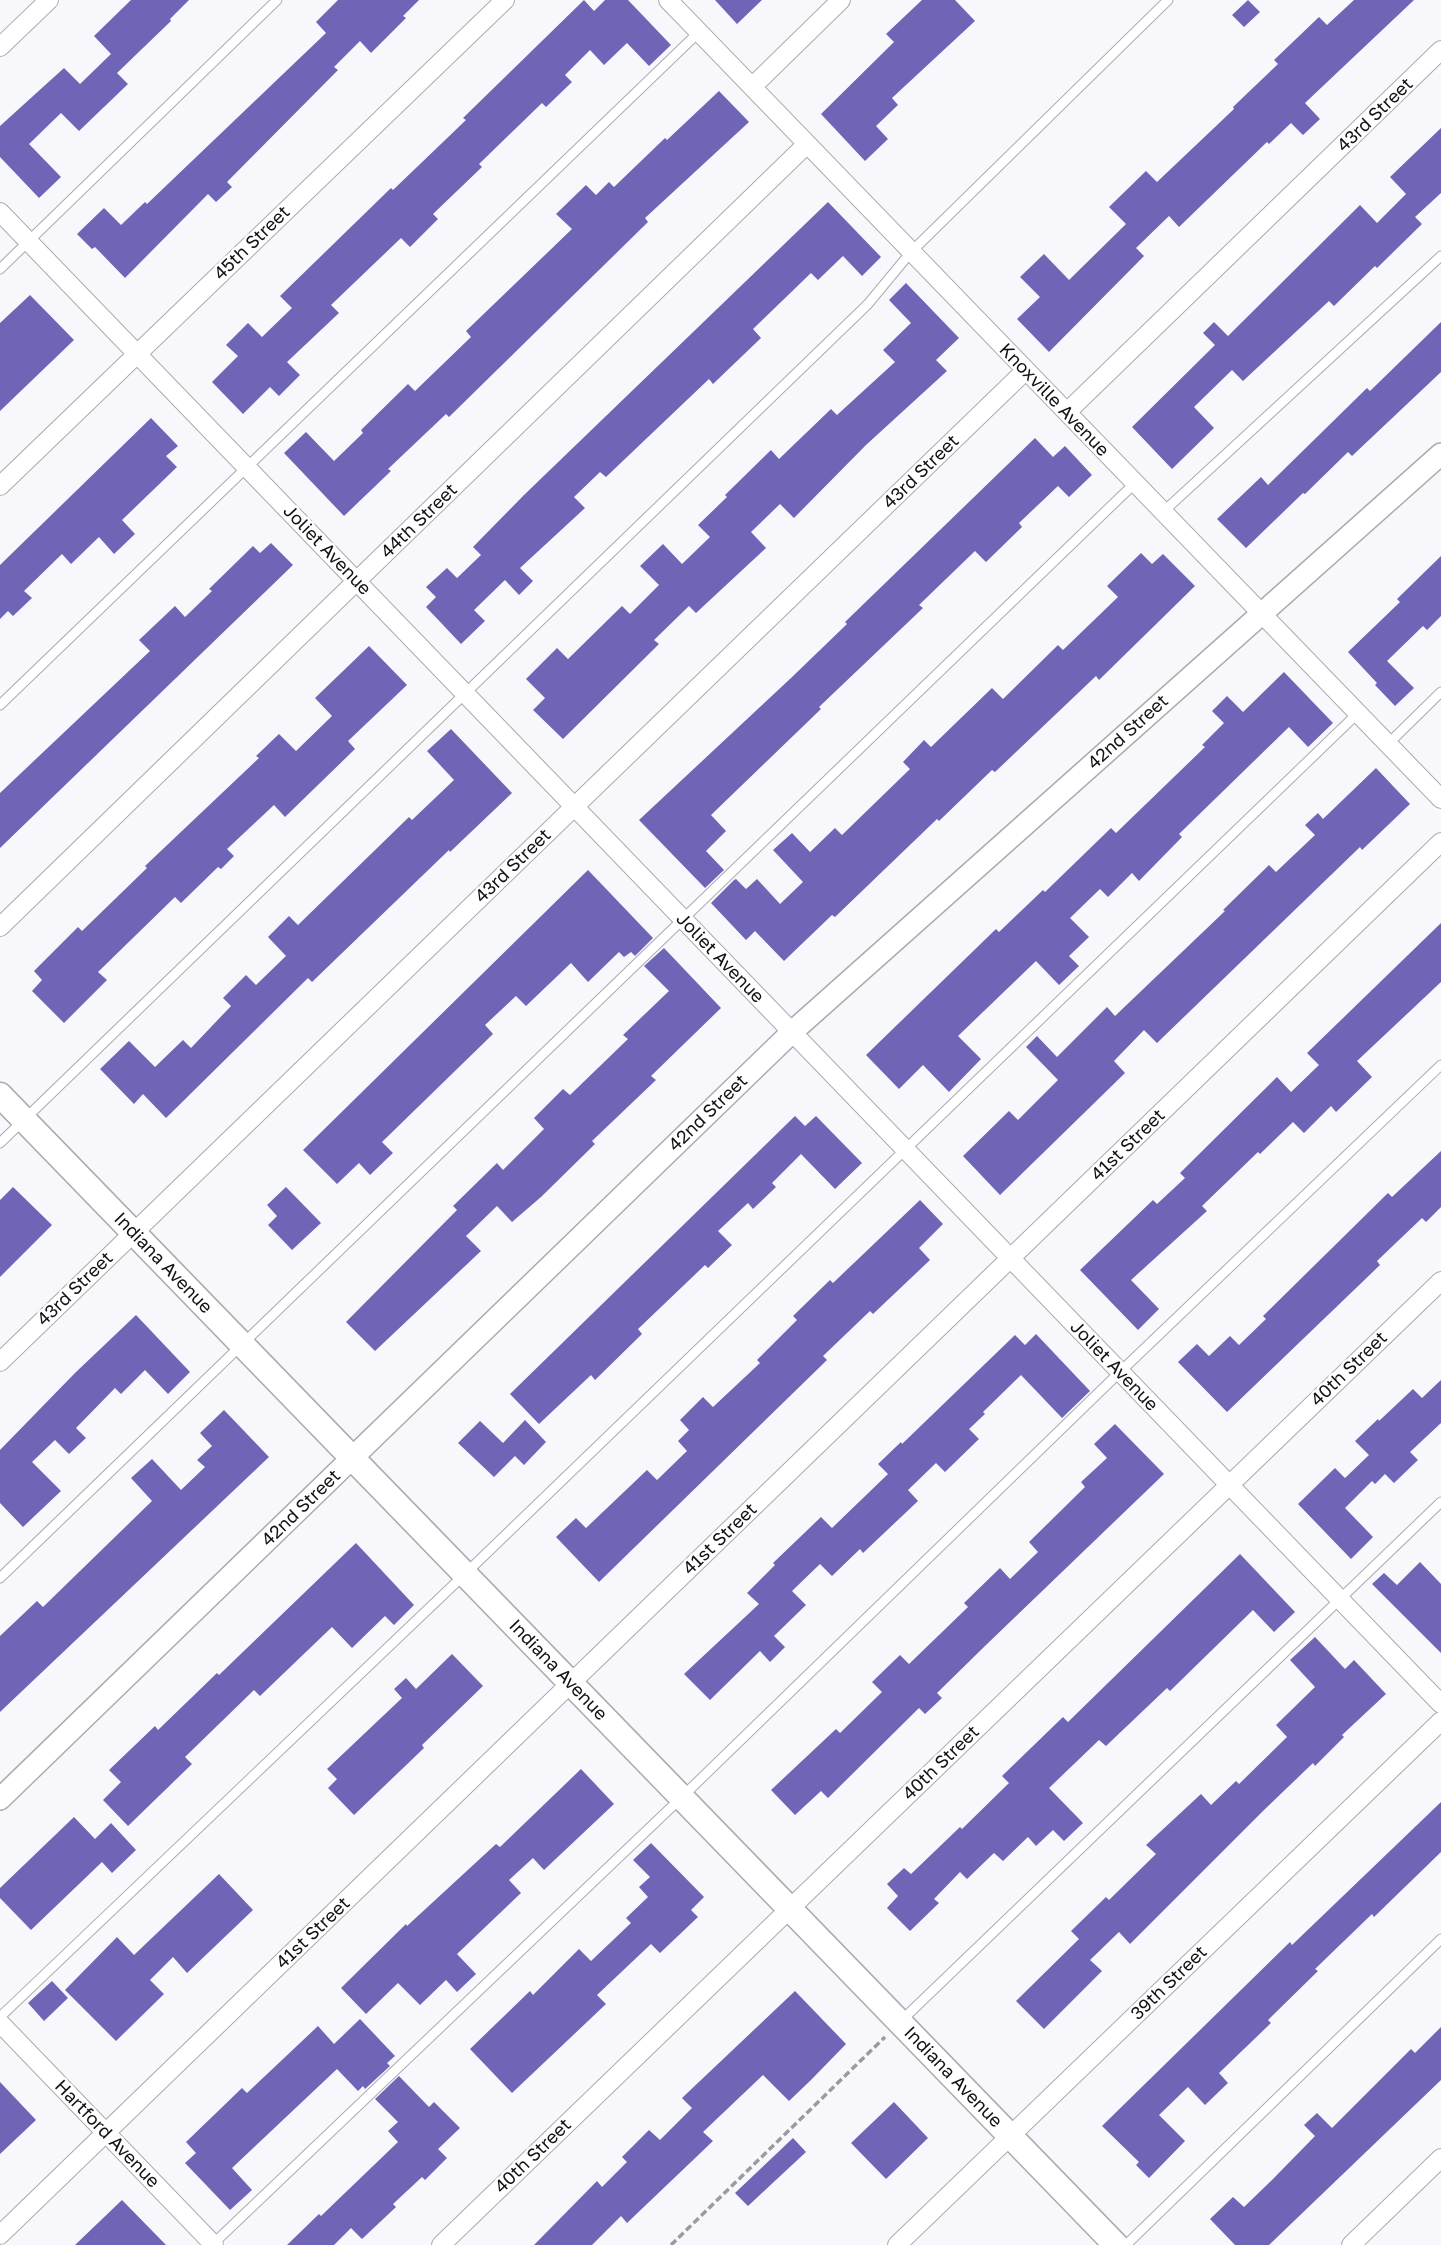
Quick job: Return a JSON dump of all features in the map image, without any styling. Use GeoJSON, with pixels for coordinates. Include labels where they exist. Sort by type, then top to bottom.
{"type":"FeatureCollection","features":[{"type":"Feature","properties":{"kind":"main road","name":"Indiana Avenue"},"geometry":{"type":"LineString","coordinates":[[0,1095],[1116,2245]]}},
{"type":"Feature","properties":{"kind":"street"},"geometry":{"type":"LineString","coordinates":[[0,47],[49,0]]}},
{"type":"Feature","properties":{"kind":"street","name":"45th Street"},"geometry":{"type":"LineString","coordinates":[[0,486],[505,0]]}},
{"type":"Feature","properties":{"kind":"street","name":"Knoxville Avenue"},"geometry":{"type":"LineString","coordinates":[[668,0],[1441,799]]}},
{"type":"Feature","properties":{"kind":"street"},"geometry":{"type":"LineString","coordinates":[[752,87],[841,0]]}},
{"type":"Feature","properties":{"kind":"street","name":"43rd Street"},"geometry":{"type":"LineString","coordinates":[[1067,412],[1441,50]]}},
{"type":"Feature","properties":{"kind":"street","name":"44th Street"},"geometry":{"type":"LineString","coordinates":[[0,927],[807,144]]}},
{"type":"Feature","properties":{"kind":"street","name":"Joliet Avenue"},"geometry":{"type":"LineString","coordinates":[[0,212],[1441,1704]]}},
{"type":"Feature","properties":{"kind":"street","name":"43rd Street"},"geometry":{"type":"LineString","coordinates":[[0,1362],[1026,370]]}},
{"type":"Feature","properties":{"kind":"street","name":"42nd Street"},"geometry":{"type":"LineString","coordinates":[[0,1799],[792,1032],[1441,454]]}},
{"type":"Feature","properties":{"kind":"street","name":"41st Street"},"geometry":{"type":"LineString","coordinates":[[0,2235],[1441,842]]}},
{"type":"Feature","properties":{"kind":"street","name":"40th Street"},"geometry":{"type":"LineString","coordinates":[[441,2245],[1441,1281]]}},
{"type":"Feature","properties":{"kind":"street","name":"39th Street"},"geometry":{"type":"LineString","coordinates":[[897,2245],[1441,1721]]}},
{"type":"Feature","properties":{"kind":"street","name":"Hartford Avenue"},"geometry":{"type":"LineString","coordinates":[[0,2023],[213,2245]]}},
{"type":"Feature","properties":{"kind":"street"},"geometry":{"type":"LineString","coordinates":[[1352,2245],[1441,2158]]}},
{"type":"Feature","properties":{"kind":"lane"},"geometry":{"type":"LineString","coordinates":[[0,269],[277,0]]}},
{"type":"Feature","properties":{"kind":"lane"},"geometry":{"type":"LineString","coordinates":[[0,1143],[868,304],[911,252],[1168,0]]}},
{"type":"Feature","properties":{"kind":"lane"},"geometry":{"type":"LineString","coordinates":[[0,705],[699,32]]}},
{"type":"Feature","properties":{"kind":"lane"},"geometry":{"type":"LineString","coordinates":[[1163,512],[1441,256]]}},
{"type":"Feature","properties":{"kind":"lane"},"geometry":{"type":"LineString","coordinates":[[0,1578],[1135,483]]}},
{"type":"Feature","properties":{"kind":"lane"},"geometry":{"type":"LineString","coordinates":[[1388,744],[1441,692]]}},
{"type":"Feature","properties":{"kind":"lane"},"geometry":{"type":"LineString","coordinates":[[0,2017],[465,1574],[1358,713]]}},
{"type":"Feature","properties":{"kind":"lane"},"geometry":{"type":"LineString","coordinates":[[213,2245],[1441,1065]]}},
{"type":"Feature","properties":{"kind":"lane"},"geometry":{"type":"LineString","coordinates":[[900,2023],[1441,1502]]}},
{"type":"Feature","properties":{"kind":"lane"},"geometry":{"type":"LineString","coordinates":[[1126,2245],[1441,1939]]}},
{"type":"Feature","properties":{"kind":"path"},"geometry":{"type":"LineString","coordinates":[[671,2245],[900,2023]]}},
{"type":"Feature","properties":{"kind":"building"},"geometry":{"type":"Polygon","coordinates":[[[131,0],[189,0],[117,73],[128,84],[79,131],[61,113],[29,144],[61,177],[39,198],[0,157],[0,126],[64,68],[80,84],[111,54],[94,36],[131,0]]]}},
{"type":"Feature","properties":{"kind":"building"},"geometry":{"type":"Polygon","coordinates":[[[338,0],[419,0],[403,16],[406,18],[371,53],[360,41],[334,67],[338,70],[227,182],[232,187],[216,202],[208,194],[125,278],[95,247],[92,249],[77,234],[104,208],[121,225],[145,202],[147,204],[326,33],[316,22],[338,0]]]}},
{"type":"Feature","properties":{"kind":"building"},"geometry":{"type":"Polygon","coordinates":[[[584,0],[594,11],[605,0],[628,0],[671,45],[649,66],[627,43],[604,65],[590,50],[565,75],[572,82],[546,107],[542,103],[479,164],[482,167],[433,214],[438,219],[410,247],[401,238],[331,305],[339,313],[287,362],[300,375],[279,396],[270,387],[243,414],[212,382],[238,356],[226,345],[248,323],[262,337],[292,308],[280,296],[391,188],[393,190],[466,120],[463,118],[584,0]]]}},
{"type":"Feature","properties":{"kind":"building"},"geometry":{"type":"Polygon","coordinates":[[[715,0],[762,0],[737,24],[715,0]]]}},
{"type":"Feature","properties":{"kind":"building"},"geometry":{"type":"Polygon","coordinates":[[[922,0],[955,0],[975,21],[892,98],[898,105],[876,126],[888,139],[865,161],[821,114],[894,42],[886,34],[922,0]]]}},
{"type":"Feature","properties":{"kind":"building"},"geometry":{"type":"Polygon","coordinates":[[[1248,0],[1260,12],[1244,27],[1232,15],[1248,0]]]}},
{"type":"Feature","properties":{"kind":"building"},"geometry":{"type":"Polygon","coordinates":[[[1354,0],[1414,0],[1305,103],[1320,119],[1303,135],[1291,123],[1269,144],[1267,142],[1179,227],[1169,216],[1136,248],[1144,256],[1049,352],[1017,319],[1040,297],[1020,277],[1044,254],[1069,280],[1126,224],[1109,207],[1146,171],[1157,182],[1234,109],[1233,107],[1278,64],[1274,60],[1319,17],[1327,25],[1354,0]]]}},
{"type":"Feature","properties":{"kind":"building"},"geometry":{"type":"Polygon","coordinates":[[[719,91],[749,122],[645,218],[648,222],[449,417],[446,414],[388,469],[391,471],[344,516],[284,453],[306,432],[334,461],[408,384],[415,391],[471,337],[466,331],[572,229],[556,214],[586,185],[596,195],[609,182],[614,187],[719,91]]]}},
{"type":"Feature","properties":{"kind":"building"},"geometry":{"type":"Polygon","coordinates":[[[1441,128],[1441,193],[1415,217],[1422,224],[1334,306],[1329,301],[1243,381],[1232,370],[1194,407],[1214,428],[1172,469],[1132,427],[1215,345],[1203,333],[1214,322],[1228,336],[1360,205],[1377,223],[1406,194],[1390,177],[1441,128]]]}},
{"type":"Feature","properties":{"kind":"building"},"geometry":{"type":"Polygon","coordinates":[[[828,202],[881,257],[862,276],[843,256],[818,280],[811,273],[753,329],[761,338],[713,384],[709,379],[606,477],[600,472],[574,497],[585,508],[520,568],[533,581],[519,595],[505,580],[474,610],[485,621],[461,644],[426,607],[436,597],[426,587],[447,568],[457,578],[481,555],[473,547],[524,495],[828,202]]]}},
{"type":"Feature","properties":{"kind":"building"},"geometry":{"type":"Polygon","coordinates":[[[906,283],[959,338],[936,360],[947,371],[866,445],[794,518],[780,504],[751,532],[766,548],[696,613],[689,606],[654,640],[659,644],[563,739],[533,710],[545,698],[526,679],[557,648],[568,659],[622,606],[630,614],[659,585],[640,566],[663,544],[682,564],[710,537],[698,525],[771,450],[779,459],[831,409],[837,415],[895,362],[883,350],[911,323],[889,300],[906,283]]]}},
{"type":"Feature","properties":{"kind":"building"},"geometry":{"type":"Polygon","coordinates":[[[30,295],[74,340],[0,411],[0,323],[30,295]]]}},
{"type":"Feature","properties":{"kind":"building"},"geometry":{"type":"Polygon","coordinates":[[[1441,322],[1441,372],[1352,456],[1348,452],[1246,548],[1217,519],[1261,477],[1268,485],[1367,388],[1370,391],[1441,322]]]}},
{"type":"Feature","properties":{"kind":"building"},"geometry":{"type":"Polygon","coordinates":[[[151,418],[178,446],[166,456],[177,467],[122,520],[135,534],[114,554],[99,537],[71,564],[62,554],[24,591],[32,598],[13,616],[8,611],[0,619],[0,565],[151,418]]]}},
{"type":"Feature","properties":{"kind":"building"},"geometry":{"type":"Polygon","coordinates":[[[1035,438],[1053,457],[1065,446],[1092,475],[1069,497],[1058,486],[1019,523],[1022,527],[986,562],[975,551],[919,605],[923,608],[711,815],[726,831],[706,851],[724,870],[705,888],[639,820],[847,624],[845,622],[1035,438]]]}},
{"type":"Feature","properties":{"kind":"building"},"geometry":{"type":"Polygon","coordinates":[[[271,543],[293,565],[0,848],[0,793],[150,651],[139,640],[175,606],[185,617],[253,546],[260,553],[271,543]]]}},
{"type":"Feature","properties":{"kind":"building"},"geometry":{"type":"Polygon","coordinates":[[[1141,553],[1152,564],[1163,554],[1195,586],[1099,680],[1096,676],[995,772],[992,770],[939,821],[937,819],[835,917],[832,915],[784,961],[755,931],[746,940],[711,903],[734,880],[746,889],[757,879],[780,904],[803,882],[773,850],[792,833],[810,852],[835,828],[842,835],[910,769],[903,762],[924,740],[931,747],[992,688],[1003,699],[1058,645],[1063,650],[1118,597],[1107,586],[1141,553]]]}},
{"type":"Feature","properties":{"kind":"building"},"geometry":{"type":"Polygon","coordinates":[[[1441,556],[1441,616],[1427,630],[1423,626],[1387,661],[1414,688],[1395,706],[1348,652],[1400,602],[1397,599],[1441,556]]]}},
{"type":"Feature","properties":{"kind":"building"},"geometry":{"type":"Polygon","coordinates":[[[369,646],[407,685],[348,741],[355,749],[285,817],[274,805],[227,849],[234,856],[221,869],[218,867],[181,903],[175,897],[98,972],[107,980],[64,1023],[32,991],[42,980],[34,971],[78,927],[82,931],[147,868],[145,866],[259,758],[256,756],[279,734],[296,751],[332,716],[315,698],[369,646]]]}},
{"type":"Feature","properties":{"kind":"building"},"geometry":{"type":"Polygon","coordinates":[[[1284,672],[1333,723],[1308,747],[1289,727],[1179,834],[1182,837],[1139,881],[1132,873],[1108,897],[1100,889],[1070,918],[1089,937],[1069,956],[1079,966],[1059,985],[1036,961],[958,1036],[981,1059],[949,1092],[923,1065],[899,1089],[866,1055],[996,929],[999,932],[1043,890],[1045,892],[1111,828],[1116,833],[1205,747],[1202,745],[1224,723],[1212,711],[1227,696],[1243,712],[1284,672]]]}},
{"type":"Feature","properties":{"kind":"building"},"geometry":{"type":"Polygon","coordinates":[[[451,729],[512,793],[312,982],[308,978],[166,1118],[143,1094],[134,1104],[100,1069],[129,1041],[155,1067],[183,1040],[191,1048],[231,1006],[223,998],[246,975],[256,985],[286,956],[268,937],[289,916],[298,925],[409,817],[412,820],[454,780],[427,751],[451,729]]]}},
{"type":"Feature","properties":{"kind":"building"},"geometry":{"type":"Polygon","coordinates":[[[1376,768],[1410,804],[1362,850],[1360,847],[1157,1043],[1144,1030],[1114,1061],[1125,1073],[1000,1195],[963,1156],[1009,1111],[1018,1120],[1058,1080],[1026,1047],[1037,1036],[1057,1057],[1107,1007],[1115,1016],[1269,865],[1276,872],[1315,835],[1305,825],[1318,813],[1323,819],[1376,768]]]}},
{"type":"Feature","properties":{"kind":"building"},"geometry":{"type":"Polygon","coordinates":[[[588,870],[653,938],[635,956],[631,952],[624,957],[619,952],[588,982],[571,963],[526,1006],[516,996],[485,1025],[493,1034],[382,1142],[393,1153],[370,1175],[359,1163],[337,1184],[303,1150],[588,870]]]}},
{"type":"Feature","properties":{"kind":"building"},"geometry":{"type":"Polygon","coordinates":[[[1441,923],[1441,982],[1357,1061],[1372,1077],[1336,1112],[1331,1106],[1304,1133],[1293,1122],[1202,1206],[1207,1211],[1131,1280],[1159,1309],[1138,1330],[1080,1270],[1153,1200],[1157,1204],[1185,1178],[1180,1173],[1277,1077],[1291,1092],[1319,1065],[1307,1053],[1441,923]]]}},
{"type":"Feature","properties":{"kind":"building"},"geometry":{"type":"Polygon","coordinates":[[[664,948],[721,1008],[651,1076],[656,1080],[592,1141],[595,1144],[541,1197],[512,1222],[497,1206],[466,1236],[481,1251],[375,1351],[346,1322],[457,1210],[453,1206],[497,1163],[503,1170],[544,1129],[534,1118],[563,1089],[570,1095],[628,1039],[623,1035],[669,991],[644,966],[664,948]]]}},
{"type":"Feature","properties":{"kind":"building"},"geometry":{"type":"Polygon","coordinates":[[[795,1116],[805,1126],[816,1116],[862,1163],[835,1189],[801,1154],[772,1183],[776,1187],[753,1209],[748,1203],[718,1231],[732,1245],[708,1268],[705,1265],[638,1329],[642,1334],[595,1380],[591,1375],[539,1424],[510,1394],[795,1116]]]}},
{"type":"Feature","properties":{"kind":"building"},"geometry":{"type":"Polygon","coordinates":[[[1441,1151],[1441,1207],[1426,1222],[1422,1218],[1377,1261],[1380,1265],[1227,1412],[1178,1362],[1197,1344],[1209,1356],[1230,1336],[1239,1345],[1266,1319],[1263,1316],[1388,1193],[1392,1197],[1441,1151]]]}},
{"type":"Feature","properties":{"kind":"building"},"geometry":{"type":"Polygon","coordinates":[[[13,1187],[52,1225],[0,1277],[0,1200],[13,1187]]]}},
{"type":"Feature","properties":{"kind":"building"},"geometry":{"type":"Polygon","coordinates":[[[286,1187],[321,1223],[292,1250],[268,1225],[277,1216],[267,1205],[286,1187]]]}},
{"type":"Feature","properties":{"kind":"building"},"geometry":{"type":"Polygon","coordinates":[[[920,1200],[943,1224],[919,1248],[930,1260],[873,1314],[870,1311],[823,1356],[827,1360],[599,1582],[556,1537],[576,1518],[586,1528],[647,1470],[657,1480],[687,1451],[678,1441],[689,1430],[680,1420],[703,1397],[713,1407],[760,1363],[757,1360],[797,1320],[793,1316],[830,1280],[833,1283],[920,1200]]]}},
{"type":"Feature","properties":{"kind":"building"},"geometry":{"type":"Polygon","coordinates":[[[136,1315],[190,1372],[168,1394],[145,1370],[121,1394],[115,1388],[76,1428],[86,1438],[69,1454],[55,1440],[32,1462],[61,1491],[23,1527],[0,1503],[0,1450],[136,1315]]]}},
{"type":"Feature","properties":{"kind":"building"},"geometry":{"type":"Polygon","coordinates":[[[1036,1334],[1090,1391],[1062,1418],[1021,1375],[969,1429],[979,1439],[945,1472],[936,1463],[908,1490],[918,1501],[863,1553],[860,1549],[832,1576],[820,1564],[792,1591],[806,1605],[774,1636],[785,1647],[770,1662],[760,1651],[710,1700],[684,1674],[759,1604],[747,1593],[775,1565],[773,1563],[821,1517],[832,1528],[888,1474],[878,1464],[1015,1335],[1025,1345],[1036,1334]]]}},
{"type":"Feature","properties":{"kind":"building"},"geometry":{"type":"Polygon","coordinates":[[[1441,1380],[1441,1423],[1410,1452],[1418,1460],[1394,1483],[1385,1474],[1375,1484],[1372,1481],[1345,1508],[1373,1537],[1351,1559],[1298,1504],[1335,1468],[1345,1478],[1369,1455],[1355,1441],[1378,1419],[1379,1421],[1413,1389],[1422,1398],[1441,1380]]]}},
{"type":"Feature","properties":{"kind":"building"},"geometry":{"type":"Polygon","coordinates":[[[224,1410],[269,1457],[0,1712],[0,1636],[37,1601],[43,1607],[152,1501],[131,1478],[152,1459],[181,1490],[205,1467],[197,1460],[212,1446],[200,1433],[224,1410]]]}},
{"type":"Feature","properties":{"kind":"building"},"geometry":{"type":"Polygon","coordinates":[[[525,1420],[546,1442],[524,1465],[515,1456],[494,1477],[458,1443],[480,1421],[503,1443],[525,1420]]]}},
{"type":"Feature","properties":{"kind":"building"},"geometry":{"type":"Polygon","coordinates":[[[1115,1424],[1164,1474],[937,1693],[942,1698],[925,1714],[919,1708],[828,1798],[821,1791],[795,1815],[771,1790],[836,1729],[840,1733],[882,1692],[872,1682],[900,1655],[909,1664],[968,1607],[964,1603],[1000,1568],[1010,1579],[1038,1552],[1029,1542],[1085,1487],[1081,1482],[1107,1458],[1094,1444],[1115,1424]]]}},
{"type":"Feature","properties":{"kind":"building"},"geometry":{"type":"Polygon","coordinates":[[[356,1543],[414,1605],[394,1625],[385,1616],[352,1648],[332,1627],[260,1696],[254,1690],[185,1757],[192,1764],[128,1826],[103,1800],[121,1782],[109,1770],[155,1726],[158,1730],[217,1673],[219,1675],[356,1543]]]}},
{"type":"Feature","properties":{"kind":"building"},"geometry":{"type":"Polygon","coordinates":[[[1240,1554],[1295,1612],[1274,1632],[1253,1610],[1170,1691],[1167,1688],[1106,1746],[1099,1740],[1049,1788],[1083,1823],[1064,1841],[1053,1830],[1036,1846],[1028,1837],[1003,1861],[994,1853],[967,1879],[960,1872],[934,1899],[939,1903],[910,1931],[887,1908],[898,1896],[887,1884],[904,1868],[911,1874],[960,1827],[962,1829],[1009,1783],[1002,1776],[1063,1717],[1068,1722],[1240,1554]]]}},
{"type":"Feature","properties":{"kind":"building"},"geometry":{"type":"Polygon","coordinates":[[[1420,1562],[1441,1584],[1441,1653],[1372,1584],[1384,1573],[1397,1585],[1420,1562]]]}},
{"type":"Feature","properties":{"kind":"building"},"geometry":{"type":"Polygon","coordinates":[[[1315,1637],[1345,1669],[1354,1660],[1386,1694],[1342,1735],[1344,1737],[1315,1766],[1313,1763],[1264,1810],[1130,1944],[1119,1932],[1090,1960],[1102,1971],[1044,2029],[1016,2001],[1079,1939],[1071,1931],[1106,1897],[1109,1900],[1156,1854],[1146,1845],[1201,1794],[1211,1805],[1236,1781],[1239,1784],[1287,1737],[1276,1725],[1315,1687],[1290,1660],[1315,1637]]]}},
{"type":"Feature","properties":{"kind":"building"},"geometry":{"type":"Polygon","coordinates":[[[452,1654],[483,1686],[422,1745],[424,1748],[354,1815],[328,1788],[337,1779],[327,1769],[402,1698],[394,1689],[406,1678],[416,1689],[452,1654]]]}},
{"type":"Feature","properties":{"kind":"building"},"geometry":{"type":"Polygon","coordinates":[[[581,1769],[614,1804],[544,1870],[533,1858],[509,1880],[521,1893],[457,1954],[476,1974],[457,1992],[446,1980],[420,2005],[398,1983],[366,2014],[341,1988],[406,1924],[407,1926],[496,1844],[500,1847],[581,1769]]]}},
{"type":"Feature","properties":{"kind":"building"},"geometry":{"type":"Polygon","coordinates":[[[1441,1802],[1441,1852],[1315,1969],[1318,1971],[1268,2020],[1271,2023],[1219,2073],[1228,2083],[1205,2105],[1188,2087],[1159,2115],[1185,2141],[1149,2178],[1136,2165],[1139,2162],[1102,2126],[1290,1942],[1292,1945],[1441,1802]]]}},
{"type":"Feature","properties":{"kind":"building"},"geometry":{"type":"Polygon","coordinates":[[[74,1817],[95,1839],[111,1823],[136,1850],[112,1873],[102,1862],[31,1930],[0,1898],[0,1888],[74,1817]]]}},
{"type":"Feature","properties":{"kind":"building"},"geometry":{"type":"Polygon","coordinates":[[[651,1843],[704,1897],[691,1910],[698,1917],[660,1953],[651,1944],[597,1995],[606,2004],[512,2093],[470,2049],[530,1991],[533,1995],[579,1949],[591,1961],[631,1923],[626,1918],[648,1897],[639,1887],[650,1877],[633,1860],[651,1843]]]}},
{"type":"Feature","properties":{"kind":"building"},"geometry":{"type":"Polygon","coordinates":[[[219,1874],[253,1910],[187,1973],[173,1957],[150,1980],[164,1994],[116,2041],[65,1990],[117,1937],[134,1955],[219,1874]]]}},
{"type":"Feature","properties":{"kind":"building"},"geometry":{"type":"Polygon","coordinates":[[[52,1981],[68,1998],[44,2021],[28,2003],[52,1981]]]}},
{"type":"Feature","properties":{"kind":"building"},"geometry":{"type":"Polygon","coordinates":[[[795,1991],[846,2044],[811,2080],[789,2101],[763,2075],[703,2132],[713,2141],[627,2223],[621,2216],[592,2245],[534,2245],[597,2181],[602,2187],[627,2162],[622,2157],[649,2130],[660,2140],[692,2108],[682,2098],[795,1991]]]}},
{"type":"Feature","properties":{"kind":"building"},"geometry":{"type":"Polygon","coordinates":[[[360,2019],[395,2056],[387,2063],[390,2066],[365,2089],[363,2086],[358,2091],[337,2069],[232,2168],[252,2190],[230,2210],[185,2163],[196,2153],[186,2142],[242,2088],[247,2093],[318,2026],[334,2044],[360,2019]]]}},
{"type":"Feature","properties":{"kind":"building"},"geometry":{"type":"Polygon","coordinates":[[[1441,2027],[1441,2080],[1269,2245],[1235,2245],[1210,2219],[1233,2197],[1244,2207],[1272,2180],[1315,2136],[1304,2125],[1317,2113],[1332,2128],[1411,2049],[1415,2053],[1441,2027]]]}},
{"type":"Feature","properties":{"kind":"building"},"geometry":{"type":"Polygon","coordinates":[[[399,2076],[429,2107],[434,2102],[460,2128],[438,2149],[447,2158],[425,2180],[422,2177],[393,2204],[396,2207],[362,2239],[351,2228],[334,2245],[287,2245],[398,2142],[388,2131],[398,2122],[375,2099],[399,2076]]]}},
{"type":"Feature","properties":{"kind":"building"},"geometry":{"type":"Polygon","coordinates":[[[0,2082],[36,2120],[0,2154],[0,2082]]]}},
{"type":"Feature","properties":{"kind":"building"},"geometry":{"type":"Polygon","coordinates":[[[894,2102],[928,2138],[886,2179],[851,2143],[894,2102]]]}},
{"type":"Feature","properties":{"kind":"building"},"geometry":{"type":"Polygon","coordinates":[[[793,2138],[806,2152],[748,2206],[735,2193],[793,2138]]]}},
{"type":"Feature","properties":{"kind":"building"},"geometry":{"type":"Polygon","coordinates":[[[122,2200],[166,2245],[75,2245],[122,2200]]]}}]}
